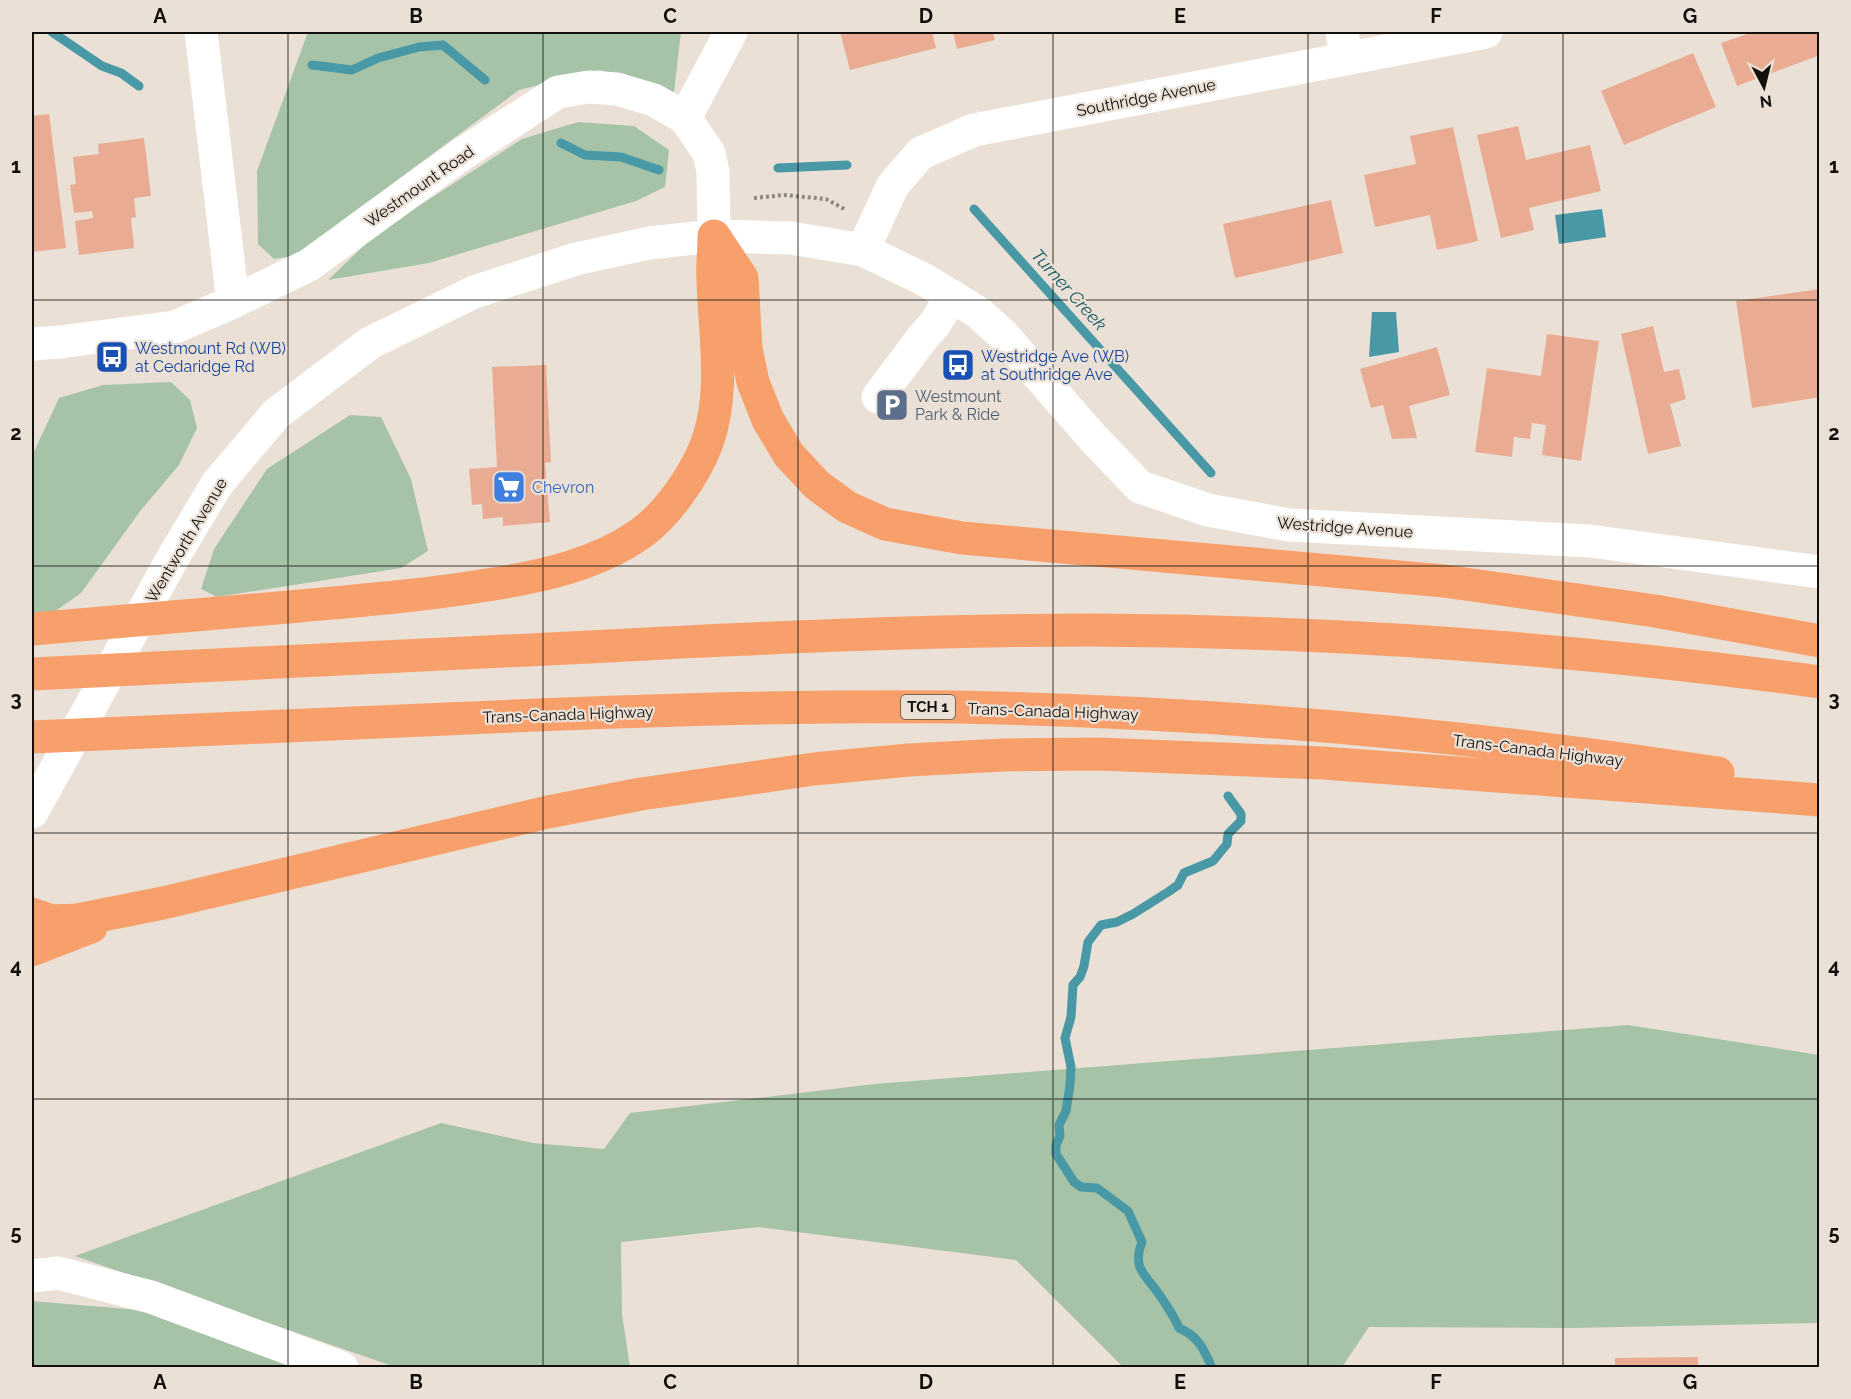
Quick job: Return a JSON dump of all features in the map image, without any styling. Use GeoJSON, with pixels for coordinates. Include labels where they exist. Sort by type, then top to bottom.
{"type":"FeatureCollection","features":[{"type":"Feature","properties":{"kind":"highway"},"geometry":{"type":"LineString","coordinates":[[32,629],[458,591],[567,569],[604,554],[641,534],[670,505],[690,476],[707,443],[715,409],[718,373],[713,278],[714,236]]}},
{"type":"Feature","properties":{"kind":"highway"},"geometry":{"type":"LineString","coordinates":[[714,236],[742,278],[746,349],[753,382],[768,420],[789,455],[817,485],[847,507],[885,524],[962,538],[1444,581],[1655,611],[1820,641]]}},
{"type":"Feature","properties":{"kind":"highway"},"geometry":{"type":"LineString","coordinates":[[32,674],[730,639],[930,632],[1092,630],[1327,637],[1466,645],[1577,654],[1820,682]]}},
{"type":"Feature","properties":{"kind":"highway","name":"Trans-Canada Highway"},"geometry":{"type":"LineString","coordinates":[[32,737],[713,708],[980,708],[1200,717],[1439,738],[1685,768],[1820,790]]}},
{"type":"Feature","properties":{"kind":"highway"},"geometry":{"type":"LineString","coordinates":[[32,914],[52,921],[77,920],[163,903],[548,812],[641,794],[803,770],[909,759],[1099,754],[1311,762],[1820,800]]}},
{"type":"Feature","properties":{"kind":"highway"},"geometry":{"type":"LineString","coordinates":[[32,950],[118,917],[163,903]]}},
{"type":"Feature","properties":{"kind":"street"},"geometry":{"type":"LineString","coordinates":[[201,32],[228,167],[244,296]]}},
{"type":"Feature","properties":{"kind":"street"},"geometry":{"type":"LineString","coordinates":[[222,32],[228,167]]}},
{"type":"Feature","properties":{"kind":"street"},"geometry":{"type":"LineString","coordinates":[[685,118],[731,32]]}},
{"type":"Feature","properties":{"kind":"street","name":"Southridge Avenue"},"geometry":{"type":"LineString","coordinates":[[868,237],[893,185],[921,153],[974,130],[1344,45],[1486,32]]}},
{"type":"Feature","properties":{"kind":"street","name":"Westmount Road"},"geometry":{"type":"LineString","coordinates":[[32,344],[175,327],[244,296],[309,265],[462,154],[558,92],[589,87],[617,89],[654,99],[685,118],[709,153],[713,172],[714,236]]}},
{"type":"Feature","properties":{"kind":"street","name":"Westridge Avenue"},"geometry":{"type":"LineString","coordinates":[[714,236],[868,237],[925,280],[979,313],[1004,336],[1094,439],[1140,487],[1208,510],[1289,525],[1590,541],[1820,572]]}},
{"type":"Feature","properties":{"kind":"street","name":"Wentworth Avenue"},"geometry":{"type":"LineString","coordinates":[[32,812],[174,556],[217,484],[276,414],[370,343],[474,292],[576,259],[649,243],[714,236]]}},
{"type":"Feature","properties":{"kind":"street"},"geometry":{"type":"LineString","coordinates":[[878,397],[934,325],[952,296]]}},
{"type":"Feature","properties":{"kind":"street"},"geometry":{"type":"LineString","coordinates":[[32,1276],[58,1273],[152,1297],[342,1368]]}},
{"type":"Feature","properties":{"kind":"path"},"geometry":{"type":"LineString","coordinates":[[754,198],[784,195],[826,199],[868,237]]}},
{"type":"Feature","properties":{"kind":"green space"},"geometry":{"type":"Polygon","coordinates":[[[308,32],[681,32],[674,92],[599,70],[519,90],[294,256],[274,259],[258,244],[257,171],[308,32]]]}},
{"type":"Feature","properties":{"kind":"green space"},"geometry":{"type":"Polygon","coordinates":[[[578,122],[634,126],[669,150],[665,187],[636,201],[429,263],[328,280],[377,233],[522,139],[578,122]]]}},
{"type":"Feature","properties":{"kind":"green space"},"geometry":{"type":"Polygon","coordinates":[[[171,382],[190,400],[197,428],[179,465],[141,510],[81,593],[47,617],[32,618],[32,456],[59,398],[103,385],[171,382]]]}},
{"type":"Feature","properties":{"kind":"green space"},"geometry":{"type":"Polygon","coordinates":[[[350,415],[381,417],[411,479],[428,551],[401,568],[217,597],[201,589],[214,549],[267,469],[350,415]]]}},
{"type":"Feature","properties":{"kind":"green space"},"geometry":{"type":"Polygon","coordinates":[[[1628,1025],[1819,1055],[1819,1323],[1572,1328],[1369,1327],[1342,1367],[1123,1367],[1016,1260],[759,1227],[621,1242],[622,1314],[630,1367],[398,1368],[75,1256],[441,1123],[533,1143],[604,1149],[630,1113],[875,1084],[1628,1025]]]}},
{"type":"Feature","properties":{"kind":"green space"},"geometry":{"type":"Polygon","coordinates":[[[32,1301],[150,1311],[300,1367],[32,1367],[32,1301]]]}},
{"type":"Feature","properties":{"kind":"water"},"geometry":{"type":"Polygon","coordinates":[[[1602,209],[1606,237],[1559,244],[1555,215],[1602,209]]]}},
{"type":"Feature","properties":{"kind":"water"},"geometry":{"type":"Polygon","coordinates":[[[1372,312],[1396,312],[1399,352],[1369,357],[1372,312]]]}},
{"type":"Feature","properties":{"kind":"building"},"geometry":{"type":"Polygon","coordinates":[[[840,32],[932,32],[936,48],[850,70],[840,32]]]}},
{"type":"Feature","properties":{"kind":"building"},"geometry":{"type":"Polygon","coordinates":[[[953,32],[993,32],[995,40],[957,49],[953,32]]]}},
{"type":"Feature","properties":{"kind":"building"},"geometry":{"type":"Polygon","coordinates":[[[1753,32],[1820,32],[1820,55],[1737,86],[1721,43],[1753,32]]]}},
{"type":"Feature","properties":{"kind":"building"},"geometry":{"type":"Polygon","coordinates":[[[1693,53],[1716,107],[1624,145],[1601,91],[1693,53]]]}},
{"type":"Feature","properties":{"kind":"building"},"geometry":{"type":"Polygon","coordinates":[[[49,114],[66,248],[32,252],[32,116],[49,114]]]}},
{"type":"Feature","properties":{"kind":"building"},"geometry":{"type":"Polygon","coordinates":[[[1518,126],[1526,160],[1590,145],[1601,191],[1529,208],[1534,230],[1501,238],[1477,135],[1518,126]]]}},
{"type":"Feature","properties":{"kind":"building"},"geometry":{"type":"Polygon","coordinates":[[[1453,127],[1478,241],[1437,250],[1430,215],[1375,227],[1364,175],[1416,164],[1410,136],[1453,127]]]}},
{"type":"Feature","properties":{"kind":"building"},"geometry":{"type":"Polygon","coordinates":[[[144,138],[151,196],[134,198],[136,217],[131,218],[134,248],[79,255],[75,221],[93,218],[92,211],[74,213],[70,185],[76,184],[73,157],[99,154],[98,144],[144,138]]]}},
{"type":"Feature","properties":{"kind":"building"},"geometry":{"type":"Polygon","coordinates":[[[1331,200],[1343,253],[1235,278],[1223,224],[1331,200]]]}},
{"type":"Feature","properties":{"kind":"building"},"geometry":{"type":"Polygon","coordinates":[[[1820,289],[1820,397],[1752,408],[1736,301],[1820,289]]]}},
{"type":"Feature","properties":{"kind":"building"},"geometry":{"type":"Polygon","coordinates":[[[1653,326],[1664,372],[1679,369],[1686,399],[1670,404],[1681,446],[1648,454],[1621,334],[1653,326]]]}},
{"type":"Feature","properties":{"kind":"building"},"geometry":{"type":"Polygon","coordinates":[[[1547,334],[1599,341],[1581,461],[1542,455],[1546,425],[1532,423],[1530,439],[1514,437],[1512,457],[1475,452],[1487,368],[1541,376],[1547,334]]]}},
{"type":"Feature","properties":{"kind":"building"},"geometry":{"type":"Polygon","coordinates":[[[1437,347],[1450,395],[1409,406],[1417,438],[1392,439],[1383,405],[1371,408],[1360,369],[1437,347]]]}},
{"type":"Feature","properties":{"kind":"building"},"geometry":{"type":"Polygon","coordinates":[[[546,365],[551,462],[545,463],[550,522],[503,526],[503,517],[483,519],[482,504],[472,505],[469,469],[497,467],[492,367],[546,365]]]}},
{"type":"Feature","properties":{"kind":"building"},"geometry":{"type":"Polygon","coordinates":[[[1698,1357],[1698,1368],[1615,1368],[1615,1358],[1698,1357]]]}},
{"type":"Feature","properties":{"kind":"waterway","name":"Turner Creek"},"geometry":{"type":"LineString","coordinates":[[52,32],[102,66],[121,73],[139,86]]}},
{"type":"Feature","properties":{"kind":"waterway","name":"Turner Creek"},"geometry":{"type":"LineString","coordinates":[[312,65],[352,70],[378,58],[419,47],[443,45],[485,80]]}},
{"type":"Feature","properties":{"kind":"waterway","name":"Turner Creek"},"geometry":{"type":"LineString","coordinates":[[561,143],[585,155],[621,157],[659,170]]}},
{"type":"Feature","properties":{"kind":"waterway","name":"Turner Creek"},"geometry":{"type":"LineString","coordinates":[[778,168],[847,165]]}},
{"type":"Feature","properties":{"kind":"waterway","name":"Turner Creek"},"geometry":{"type":"LineString","coordinates":[[974,209],[1211,473]]}},
{"type":"Feature","properties":{"kind":"waterway","name":"Turner Creek"},"geometry":{"type":"LineString","coordinates":[[1212,1368],[1200,1344],[1186,1331],[1179,1328],[1167,1306],[1142,1271],[1139,1261],[1142,1242],[1128,1211],[1097,1188],[1081,1187],[1074,1182],[1056,1154],[1056,1145],[1060,1136],[1059,1125],[1066,1111],[1070,1085],[1071,1067],[1065,1038],[1071,1017],[1073,985],[1080,977],[1084,966],[1088,942],[1101,925],[1117,922],[1133,914],[1178,885],[1184,873],[1213,861],[1227,844],[1228,834],[1241,821],[1241,814],[1228,796]]}},
{"type":"Feature","properties":{"kind":"place","name":"Westmount Rd (WB) at Cedaridge Rd"},"geometry":{"type":"Point","coordinates":[112,357]}},
{"type":"Feature","properties":{"kind":"place","name":"Westridge Ave (WB) at Southridge Ave"},"geometry":{"type":"Point","coordinates":[958,365]}},
{"type":"Feature","properties":{"kind":"place","name":"Westmount Park & Ride"},"geometry":{"type":"Point","coordinates":[892,405]}},
{"type":"Feature","properties":{"kind":"place","name":"Chevron"},"geometry":{"type":"Point","coordinates":[509,487]}}]}
